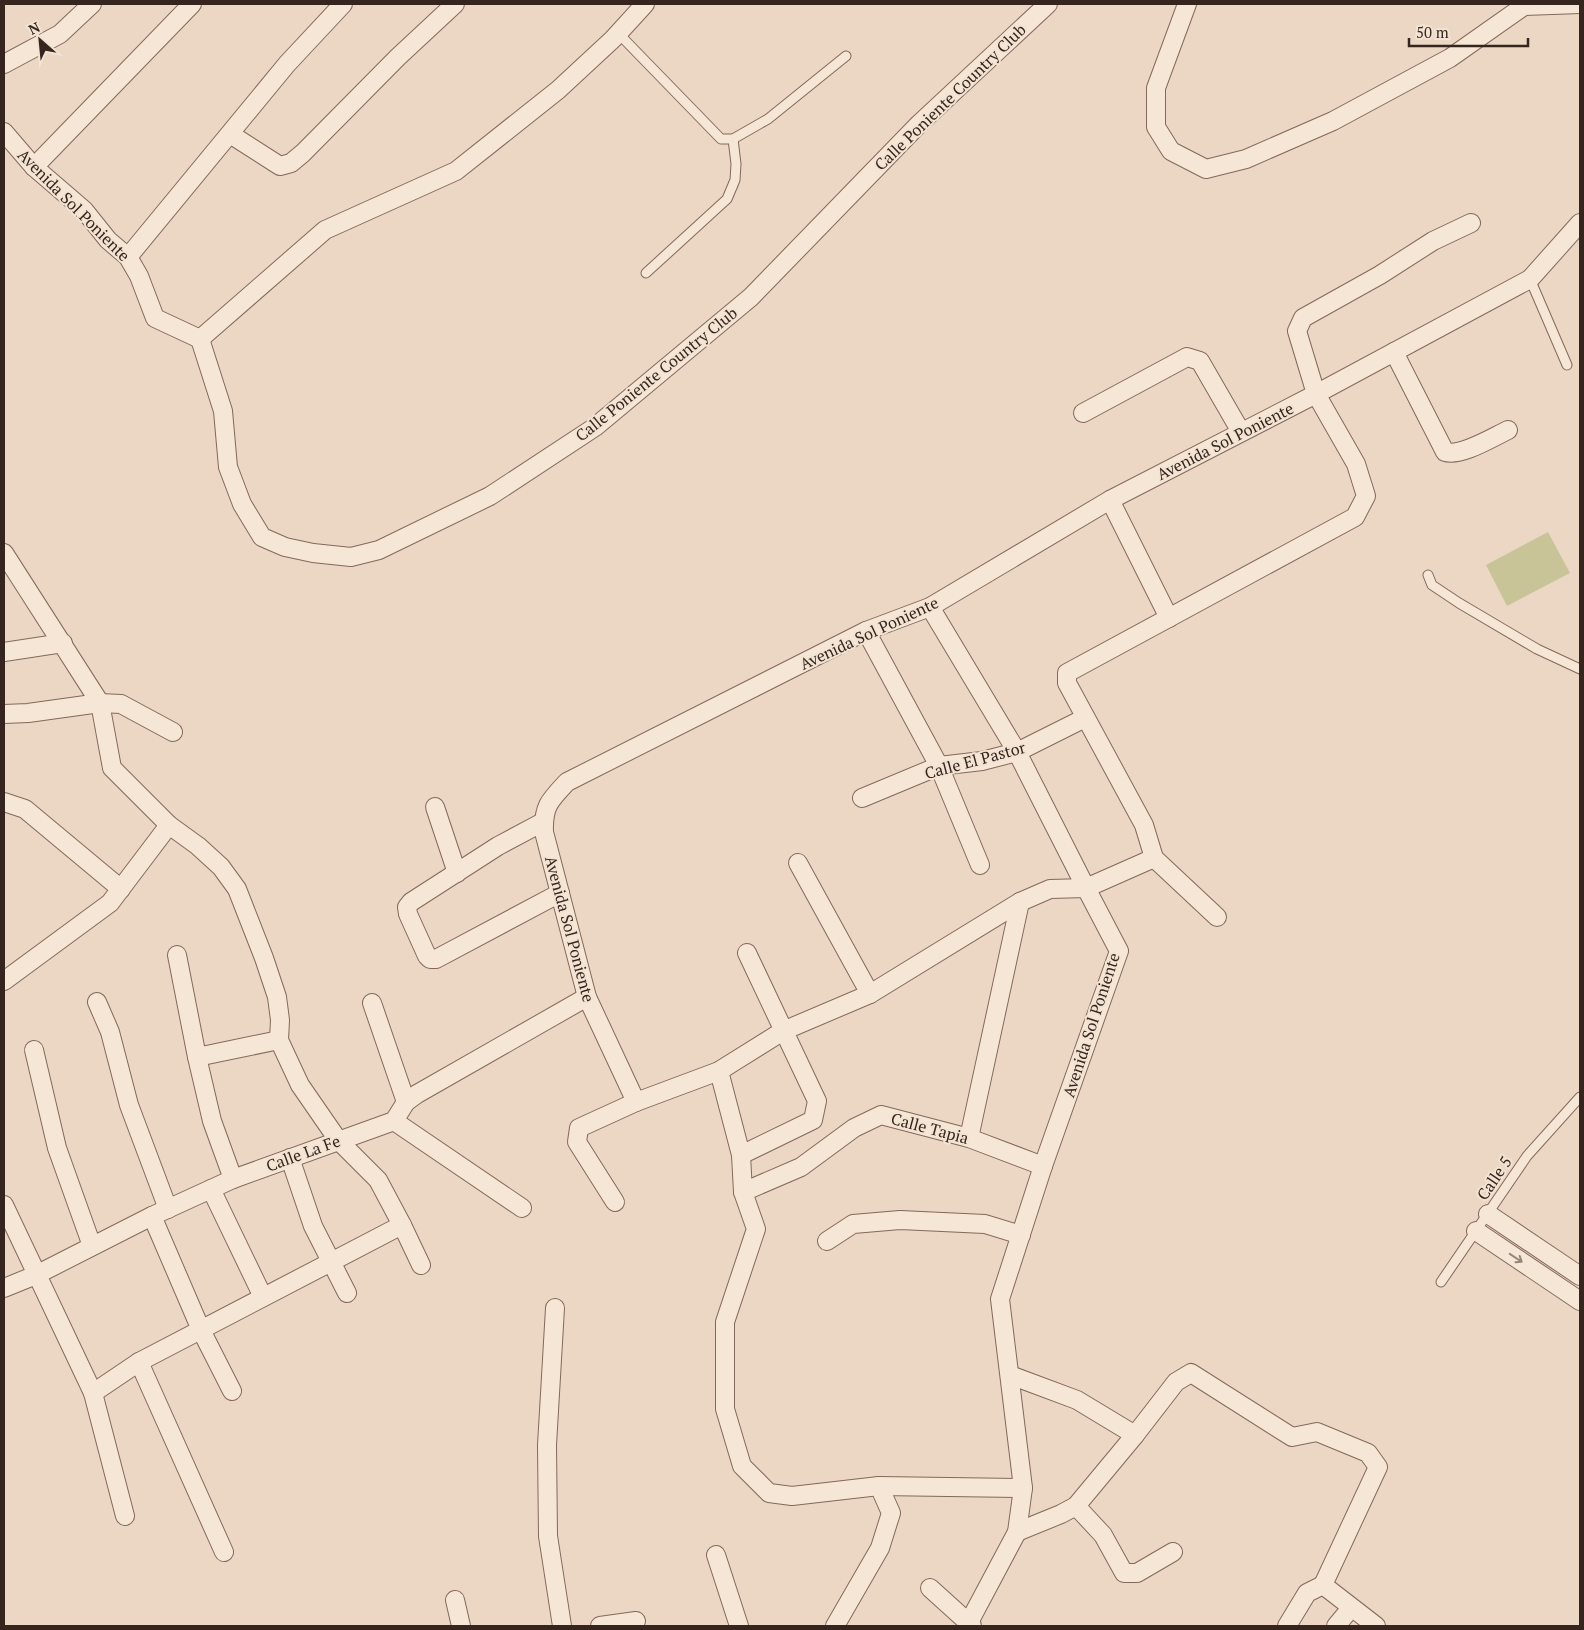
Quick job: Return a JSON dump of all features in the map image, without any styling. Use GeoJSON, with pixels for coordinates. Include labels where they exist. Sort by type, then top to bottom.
{"type":"FeatureCollection","features":[{"type":"Feature","properties":{"kind":"street"},"geometry":{"type":"LineString","coordinates":[[4,64],[60,34],[92,4]]}},
{"type":"Feature","properties":{"kind":"street"},"geometry":{"type":"LineString","coordinates":[[34,167],[192,4]]}},
{"type":"Feature","properties":{"kind":"street"},"geometry":{"type":"LineString","coordinates":[[128,257],[287,64],[343,4]]}},
{"type":"Feature","properties":{"kind":"street"},"geometry":{"type":"LineString","coordinates":[[230,134],[280,166],[291,163],[454,4]]}},
{"type":"Feature","properties":{"kind":"street"},"geometry":{"type":"LineString","coordinates":[[200,339],[325,230],[456,171],[558,90],[618,33],[645,4]]}},
{"type":"Feature","properties":{"kind":"street","name":"Calle Poniente Country Club"},"geometry":{"type":"LineString","coordinates":[[200,339],[222,411],[228,467],[242,504],[262,536],[285,547],[313,554],[351,557],[379,550],[490,496],[595,428],[751,297],[919,124],[1048,4]]}},
{"type":"Feature","properties":{"kind":"street"},"geometry":{"type":"LineString","coordinates":[[1187,4],[1156,88],[1156,127],[1171,151],[1206,169],[1246,159],[1333,121],[1450,58],[1524,6],[1580,4]]}},
{"type":"Feature","properties":{"kind":"street","name":"Avenida Sol Poniente"},"geometry":{"type":"LineString","coordinates":[[4,132],[34,167],[84,210],[108,240],[128,257],[139,276],[155,318],[200,339]]}},
{"type":"Feature","properties":{"kind":"street"},"geometry":{"type":"LineString","coordinates":[[1217,917],[1154,858],[1144,825],[1067,683],[1067,673],[1355,517],[1366,496],[1356,464],[1316,394],[1297,331],[1303,318],[1380,274],[1433,240],[1471,223]]}},
{"type":"Feature","properties":{"kind":"street","name":"Avenida Sol Poniente"},"geometry":{"type":"LineString","coordinates":[[636,1102],[587,997],[544,832],[544,814],[552,798],[567,782],[866,631],[930,607],[1110,500],[1316,394],[1530,279],[1580,223]]}},
{"type":"Feature","properties":{"kind":"street"},"geometry":{"type":"LineString","coordinates":[[1394,352],[1445,452],[1451,454],[1462,452],[1508,430]]}},
{"type":"Feature","properties":{"kind":"street"},"geometry":{"type":"LineString","coordinates":[[1083,413],[1187,357],[1200,361],[1241,432]]}},
{"type":"Feature","properties":{"kind":"street"},"geometry":{"type":"LineString","coordinates":[[1110,500],[1169,618]]}},
{"type":"Feature","properties":{"kind":"street"},"geometry":{"type":"LineString","coordinates":[[6,563],[63,643],[100,703],[112,768],[169,825],[198,846],[221,867],[237,889],[277,997],[280,1020],[279,1040],[300,1085],[338,1140],[378,1180],[421,1265]]}},
{"type":"Feature","properties":{"kind":"street","name":"Avenida Sol Poniente"},"geometry":{"type":"LineString","coordinates":[[930,607],[1016,752],[1120,951],[1043,1166],[1000,1300],[1023,1488],[1017,1532],[970,1625]]}},
{"type":"Feature","properties":{"kind":"street"},"geometry":{"type":"LineString","coordinates":[[866,631],[939,766],[980,865]]}},
{"type":"Feature","properties":{"kind":"street"},"geometry":{"type":"LineString","coordinates":[[4,652],[63,643]]}},
{"type":"Feature","properties":{"kind":"street"},"geometry":{"type":"LineString","coordinates":[[4,714],[28,713],[100,703],[121,704],[173,732]]}},
{"type":"Feature","properties":{"kind":"street","name":"Calle El Pastor"},"geometry":{"type":"LineString","coordinates":[[862,798],[939,766],[982,761],[1016,752],[1085,718]]}},
{"type":"Feature","properties":{"kind":"street"},"geometry":{"type":"LineString","coordinates":[[4,802],[25,808],[121,889]]}},
{"type":"Feature","properties":{"kind":"street"},"geometry":{"type":"LineString","coordinates":[[435,807],[456,873]]}},
{"type":"Feature","properties":{"kind":"street"},"geometry":{"type":"LineString","coordinates":[[544,822],[498,846],[412,902],[407,907],[408,914],[426,956],[430,959],[436,959],[560,893]]}},
{"type":"Feature","properties":{"kind":"street"},"geometry":{"type":"LineString","coordinates":[[4,981],[110,904],[169,825]]}},
{"type":"Feature","properties":{"kind":"street"},"geometry":{"type":"LineString","coordinates":[[615,1202],[577,1142],[579,1128],[636,1102],[718,1072],[783,1031],[870,994],[1020,902],[1050,890],[1086,888],[1154,858]]}},
{"type":"Feature","properties":{"kind":"street"},"geometry":{"type":"LineString","coordinates":[[798,863],[870,994]]}},
{"type":"Feature","properties":{"kind":"street"},"geometry":{"type":"LineString","coordinates":[[969,1138],[1020,902]]}},
{"type":"Feature","properties":{"kind":"street"},"geometry":{"type":"LineString","coordinates":[[741,1155],[812,1120],[817,1101],[747,953]]}},
{"type":"Feature","properties":{"kind":"street"},"geometry":{"type":"LineString","coordinates":[[177,955],[212,1121],[234,1179]]}},
{"type":"Feature","properties":{"kind":"street"},"geometry":{"type":"LineString","coordinates":[[522,1208],[394,1121],[406,1102],[587,997]]}},
{"type":"Feature","properties":{"kind":"street"},"geometry":{"type":"LineString","coordinates":[[97,1002],[110,1032],[160,1213],[201,1330],[232,1391]]}},
{"type":"Feature","properties":{"kind":"street"},"geometry":{"type":"LineString","coordinates":[[372,1003],[406,1102]]}},
{"type":"Feature","properties":{"kind":"street"},"geometry":{"type":"LineString","coordinates":[[197,1057],[279,1040]]}},
{"type":"Feature","properties":{"kind":"street"},"geometry":{"type":"LineString","coordinates":[[34,1050],[58,1148],[92,1246]]}},
{"type":"Feature","properties":{"kind":"street"},"geometry":{"type":"LineString","coordinates":[[718,1072],[741,1155],[743,1192],[756,1230],[725,1322],[725,1409],[742,1466],[768,1493],[792,1496],[879,1486],[1023,1488]]}},
{"type":"Feature","properties":{"kind":"street","name":"Calle Tapia"},"geometry":{"type":"LineString","coordinates":[[743,1192],[802,1167],[854,1128],[882,1115],[969,1138],[1043,1166]]}},
{"type":"Feature","properties":{"kind":"street","name":"Calle La Fe"},"geometry":{"type":"LineString","coordinates":[[4,1288],[36,1275],[160,1213],[234,1179],[394,1121]]}},
{"type":"Feature","properties":{"kind":"street"},"geometry":{"type":"LineString","coordinates":[[290,1158],[313,1226],[347,1293]]}},
{"type":"Feature","properties":{"kind":"street"},"geometry":{"type":"LineString","coordinates":[[211,1189],[263,1297]]}},
{"type":"Feature","properties":{"kind":"street"},"geometry":{"type":"LineString","coordinates":[[4,1205],[93,1393],[125,1516]]}},
{"type":"Feature","properties":{"kind":"street"},"geometry":{"type":"LineString","coordinates":[[1488,1214],[1580,1276]]}},
{"type":"Feature","properties":{"kind":"street"},"geometry":{"type":"LineString","coordinates":[[827,1242],[854,1224],[900,1220],[985,1224],[1021,1235]]}},
{"type":"Feature","properties":{"kind":"street"},"geometry":{"type":"LineString","coordinates":[[93,1393],[139,1362],[402,1225]]}},
{"type":"Feature","properties":{"kind":"street"},"geometry":{"type":"LineString","coordinates":[[1476,1231],[1580,1301]]}},
{"type":"Feature","properties":{"kind":"street"},"geometry":{"type":"LineString","coordinates":[[555,1308],[547,1445],[548,1536],[562,1626]]}},
{"type":"Feature","properties":{"kind":"street"},"geometry":{"type":"LineString","coordinates":[[139,1362],[224,1552]]}},
{"type":"Feature","properties":{"kind":"street"},"geometry":{"type":"LineString","coordinates":[[1017,1532],[1076,1506],[1176,1382],[1191,1373],[1292,1437],[1317,1432],[1368,1453],[1378,1467],[1323,1585],[1307,1594],[1287,1626]]}},
{"type":"Feature","properties":{"kind":"street"},"geometry":{"type":"LineString","coordinates":[[1010,1375],[1077,1400],[1135,1435]]}},
{"type":"Feature","properties":{"kind":"street"},"geometry":{"type":"LineString","coordinates":[[836,1626],[880,1548],[890,1513],[879,1486]]}},
{"type":"Feature","properties":{"kind":"street"},"geometry":{"type":"LineString","coordinates":[[1076,1506],[1103,1535],[1124,1573],[1137,1573],[1173,1552]]}},
{"type":"Feature","properties":{"kind":"street"},"geometry":{"type":"LineString","coordinates":[[716,1555],[738,1626]]}},
{"type":"Feature","properties":{"kind":"street"},"geometry":{"type":"LineString","coordinates":[[1323,1585],[1376,1626]]}},
{"type":"Feature","properties":{"kind":"street"},"geometry":{"type":"LineString","coordinates":[[930,1588],[970,1625]]}},
{"type":"Feature","properties":{"kind":"street"},"geometry":{"type":"LineString","coordinates":[[455,1600],[461,1626]]}},
{"type":"Feature","properties":{"kind":"street"},"geometry":{"type":"LineString","coordinates":[[1336,1626],[1352,1608]]}},
{"type":"Feature","properties":{"kind":"street"},"geometry":{"type":"LineString","coordinates":[[600,1626],[636,1621]]}},
{"type":"Feature","properties":{"kind":"lane"},"geometry":{"type":"LineString","coordinates":[[618,33],[721,139],[733,140],[768,119],[846,56]]}},
{"type":"Feature","properties":{"kind":"lane"},"geometry":{"type":"LineString","coordinates":[[646,272],[726,199],[735,180],[736,164],[733,140]]}},
{"type":"Feature","properties":{"kind":"lane"},"geometry":{"type":"LineString","coordinates":[[1530,279],[1567,365]]}},
{"type":"Feature","properties":{"kind":"lane"},"geometry":{"type":"LineString","coordinates":[[1428,575],[1432,585],[1459,604],[1537,649],[1580,669]]}},
{"type":"Feature","properties":{"kind":"lane","name":"Calle 5"},"geometry":{"type":"LineString","coordinates":[[1441,1282],[1528,1156],[1580,1097]]}},
{"type":"Feature","properties":{"kind":"shaded area"},"geometry":{"type":"Polygon","coordinates":[[[1548,532],[1570,573],[1507,606],[1486,565],[1548,532]]]}}]}
